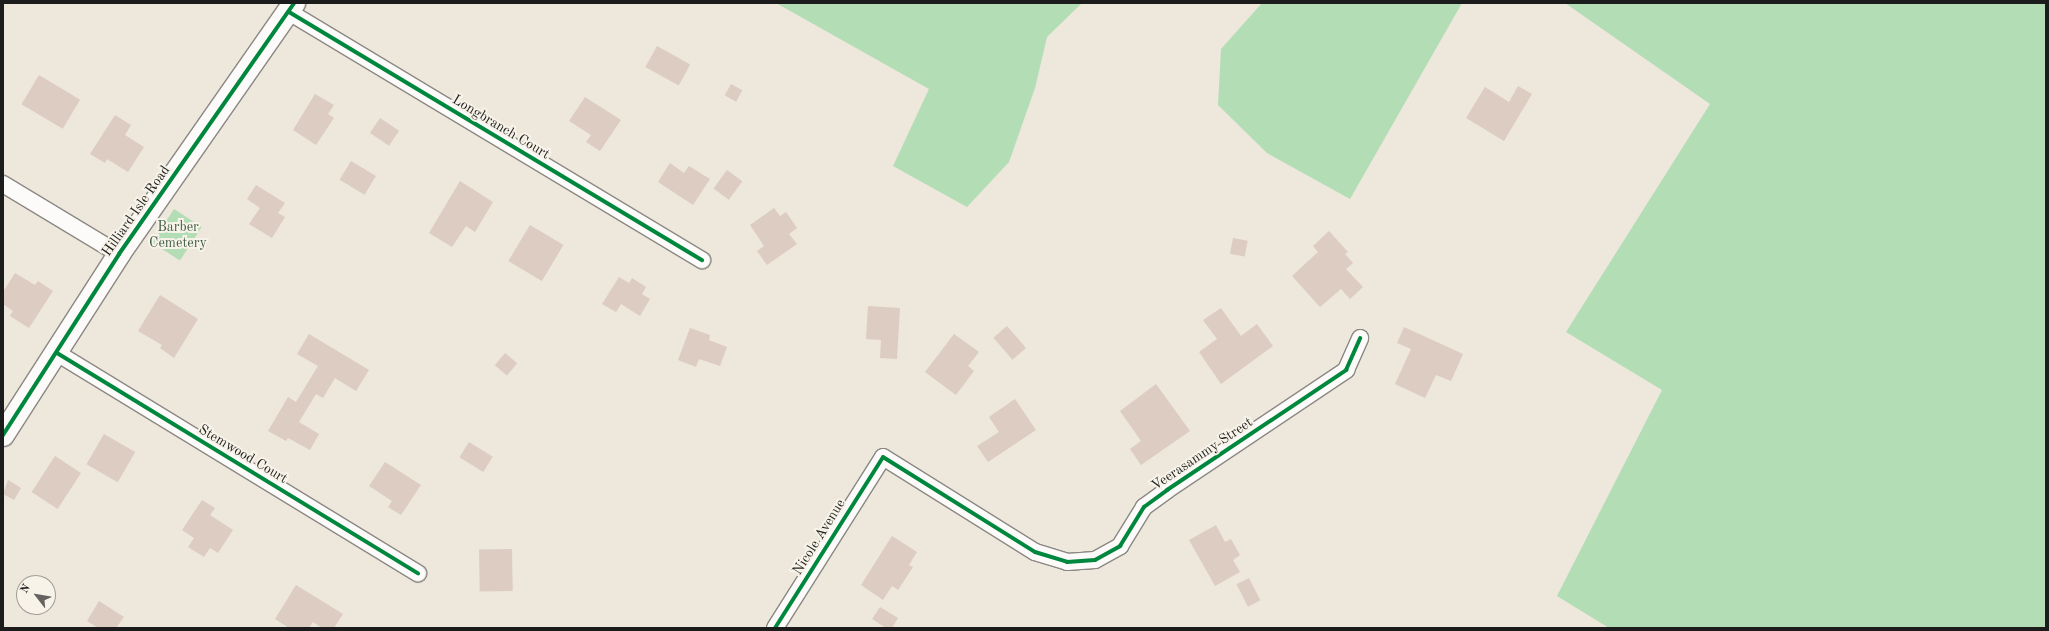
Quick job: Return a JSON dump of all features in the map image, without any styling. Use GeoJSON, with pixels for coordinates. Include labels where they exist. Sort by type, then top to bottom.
{"type":"FeatureCollection","features":[{"type":"Feature","properties":{"kind":"street","name":"Hilliard Isle Road"},"geometry":{"type":"LineString","coordinates":[[3,435],[57,354],[119,254],[291,8]]}},
{"type":"Feature","properties":{"kind":"street","name":"Longbranch Court"},"geometry":{"type":"LineString","coordinates":[[291,8],[702,260]]}},
{"type":"Feature","properties":{"kind":"street"},"geometry":{"type":"LineString","coordinates":[[3,184],[119,254]]}},
{"type":"Feature","properties":{"kind":"street","name":"Veerasammy Street"},"geometry":{"type":"LineString","coordinates":[[883,457],[1035,552],[1067,562],[1095,560],[1120,546],[1144,507],[1346,370],[1360,338]]}},
{"type":"Feature","properties":{"kind":"street","name":"Stemwood Court"},"geometry":{"type":"LineString","coordinates":[[57,354],[418,573]]}},
{"type":"Feature","properties":{"kind":"street","name":"Nicole Avenue"},"geometry":{"type":"LineString","coordinates":[[775,628],[883,457]]}},
{"type":"Feature","properties":{"kind":"green space"},"geometry":{"type":"Polygon","coordinates":[[[776,3],[1082,3],[1047,37],[1035,88],[1009,162],[967,207],[893,166],[929,89],[776,3]]]}},
{"type":"Feature","properties":{"kind":"green space"},"geometry":{"type":"Polygon","coordinates":[[[1262,3],[1462,3],[1350,199],[1267,153],[1218,105],[1221,49],[1262,3]]]}},
{"type":"Feature","properties":{"kind":"green space"},"geometry":{"type":"Polygon","coordinates":[[[1565,3],[2046,3],[2046,628],[1609,628],[1557,596],[1662,390],[1566,332],[1710,104],[1565,3]]]}},
{"type":"Feature","properties":{"kind":"green space","name":"Barber Cemetery"},"geometry":{"type":"Polygon","coordinates":[[[174,209],[202,227],[180,261],[152,243],[174,209]]]}},
{"type":"Feature","properties":{"kind":"building"},"geometry":{"type":"Polygon","coordinates":[[[657,46],[690,64],[679,85],[645,67],[657,46]]]}},
{"type":"Feature","properties":{"kind":"building"},"geometry":{"type":"Polygon","coordinates":[[[39,75],[80,100],[63,129],[21,104],[39,75]]]}},
{"type":"Feature","properties":{"kind":"building"},"geometry":{"type":"Polygon","coordinates":[[[731,84],[742,90],[736,102],[725,95],[731,84]]]}},
{"type":"Feature","properties":{"kind":"building"},"geometry":{"type":"Polygon","coordinates":[[[1518,86],[1532,94],[1504,141],[1466,118],[1485,87],[1509,102],[1518,86]]]}},
{"type":"Feature","properties":{"kind":"building"},"geometry":{"type":"Polygon","coordinates":[[[315,94],[334,105],[328,114],[334,118],[316,145],[293,130],[315,94]]]}},
{"type":"Feature","properties":{"kind":"building"},"geometry":{"type":"Polygon","coordinates":[[[585,97],[621,120],[600,151],[586,142],[591,135],[569,121],[585,97]]]}},
{"type":"Feature","properties":{"kind":"building"},"geometry":{"type":"Polygon","coordinates":[[[115,115],[131,125],[125,135],[144,147],[128,172],[107,159],[105,163],[90,154],[115,115]]]}},
{"type":"Feature","properties":{"kind":"building"},"geometry":{"type":"Polygon","coordinates":[[[380,118],[399,131],[389,146],[370,133],[380,118]]]}},
{"type":"Feature","properties":{"kind":"building"},"geometry":{"type":"Polygon","coordinates":[[[351,161],[376,176],[365,195],[340,180],[351,161]]]}},
{"type":"Feature","properties":{"kind":"building"},"geometry":{"type":"Polygon","coordinates":[[[670,163],[684,173],[689,166],[710,179],[693,205],[658,182],[670,163]]]}},
{"type":"Feature","properties":{"kind":"building"},"geometry":{"type":"Polygon","coordinates":[[[727,170],[742,181],[729,200],[713,189],[727,170]]]}},
{"type":"Feature","properties":{"kind":"building"},"geometry":{"type":"Polygon","coordinates":[[[460,181],[493,202],[475,232],[466,226],[452,247],[429,233],[460,181]]]}},
{"type":"Feature","properties":{"kind":"building"},"geometry":{"type":"Polygon","coordinates":[[[256,185],[285,203],[278,213],[285,217],[272,238],[249,224],[260,208],[247,199],[256,185]]]}},
{"type":"Feature","properties":{"kind":"building"},"geometry":{"type":"Polygon","coordinates":[[[774,208],[780,216],[786,212],[797,228],[789,234],[797,244],[767,265],[757,251],[764,246],[750,225],[774,208]]]}},
{"type":"Feature","properties":{"kind":"building"},"geometry":{"type":"Polygon","coordinates":[[[530,225],[563,245],[542,281],[508,261],[530,225]]]}},
{"type":"Feature","properties":{"kind":"building"},"geometry":{"type":"Polygon","coordinates":[[[1329,231],[1348,252],[1345,254],[1353,263],[1346,269],[1363,287],[1350,299],[1341,289],[1320,307],[1292,276],[1318,252],[1313,246],[1329,231]]]}},
{"type":"Feature","properties":{"kind":"building"},"geometry":{"type":"Polygon","coordinates":[[[1233,238],[1248,241],[1245,257],[1230,254],[1233,238]]]}},
{"type":"Feature","properties":{"kind":"building"},"geometry":{"type":"Polygon","coordinates":[[[15,273],[35,285],[38,281],[53,291],[29,328],[10,316],[13,311],[3,304],[3,292],[15,273]]]}},
{"type":"Feature","properties":{"kind":"building"},"geometry":{"type":"Polygon","coordinates":[[[619,277],[629,283],[632,278],[646,287],[642,294],[650,299],[640,316],[621,304],[616,312],[602,304],[619,277]]]}},
{"type":"Feature","properties":{"kind":"building"},"geometry":{"type":"Polygon","coordinates":[[[160,295],[198,319],[174,358],[160,348],[162,345],[138,331],[160,295]]]}},
{"type":"Feature","properties":{"kind":"building"},"geometry":{"type":"Polygon","coordinates":[[[868,306],[900,308],[897,359],[880,358],[881,340],[866,339],[868,306]]]}},
{"type":"Feature","properties":{"kind":"building"},"geometry":{"type":"Polygon","coordinates":[[[1221,308],[1241,336],[1257,324],[1273,346],[1221,384],[1199,352],[1217,339],[1203,320],[1221,308]]]}},
{"type":"Feature","properties":{"kind":"building"},"geometry":{"type":"Polygon","coordinates":[[[1007,326],[1026,348],[1012,360],[993,338],[1007,326]]]}},
{"type":"Feature","properties":{"kind":"building"},"geometry":{"type":"Polygon","coordinates":[[[1404,327],[1463,354],[1451,381],[1436,375],[1425,398],[1395,384],[1411,349],[1397,343],[1404,327]]]}},
{"type":"Feature","properties":{"kind":"building"},"geometry":{"type":"Polygon","coordinates":[[[690,328],[710,335],[709,340],[727,347],[720,366],[699,359],[696,367],[678,360],[690,328]]]}},
{"type":"Feature","properties":{"kind":"building"},"geometry":{"type":"Polygon","coordinates":[[[309,334],[369,370],[356,391],[335,378],[323,398],[316,394],[299,422],[319,434],[310,450],[288,438],[286,441],[268,431],[288,397],[296,402],[318,366],[297,354],[309,334]]]}},
{"type":"Feature","properties":{"kind":"building"},"geometry":{"type":"Polygon","coordinates":[[[954,334],[979,352],[968,366],[974,371],[956,395],[925,372],[954,334]]]}},
{"type":"Feature","properties":{"kind":"building"},"geometry":{"type":"Polygon","coordinates":[[[505,353],[517,363],[507,376],[495,365],[505,353]]]}},
{"type":"Feature","properties":{"kind":"building"},"geometry":{"type":"Polygon","coordinates":[[[1156,384],[1190,431],[1141,465],[1130,449],[1141,441],[1120,411],[1156,384]]]}},
{"type":"Feature","properties":{"kind":"building"},"geometry":{"type":"Polygon","coordinates":[[[1015,399],[1036,430],[988,462],[977,446],[999,432],[989,417],[1015,399]]]}},
{"type":"Feature","properties":{"kind":"building"},"geometry":{"type":"Polygon","coordinates":[[[104,434],[135,452],[118,482],[86,464],[104,434]]]}},
{"type":"Feature","properties":{"kind":"building"},"geometry":{"type":"Polygon","coordinates":[[[469,442],[493,457],[483,472],[459,457],[469,442]]]}},
{"type":"Feature","properties":{"kind":"building"},"geometry":{"type":"Polygon","coordinates":[[[55,456],[81,473],[58,509],[32,492],[55,456]]]}},
{"type":"Feature","properties":{"kind":"building"},"geometry":{"type":"Polygon","coordinates":[[[385,462],[421,485],[401,515],[388,507],[392,501],[369,486],[385,462]]]}},
{"type":"Feature","properties":{"kind":"building"},"geometry":{"type":"Polygon","coordinates":[[[8,480],[21,488],[14,500],[3,494],[8,480]]]}},
{"type":"Feature","properties":{"kind":"building"},"geometry":{"type":"Polygon","coordinates":[[[202,500],[215,508],[210,515],[233,530],[218,553],[210,548],[204,557],[188,547],[194,538],[182,530],[202,500]]]}},
{"type":"Feature","properties":{"kind":"building"},"geometry":{"type":"Polygon","coordinates":[[[1216,525],[1225,542],[1231,539],[1240,555],[1233,560],[1240,572],[1215,586],[1189,540],[1216,525]]]}},
{"type":"Feature","properties":{"kind":"building"},"geometry":{"type":"Polygon","coordinates":[[[892,536],[917,552],[909,565],[913,567],[898,590],[892,586],[883,600],[861,585],[892,536]]]}},
{"type":"Feature","properties":{"kind":"building"},"geometry":{"type":"Polygon","coordinates":[[[512,549],[513,591],[480,592],[479,550],[512,549]]]}},
{"type":"Feature","properties":{"kind":"building"},"geometry":{"type":"Polygon","coordinates":[[[1249,578],[1260,600],[1248,607],[1237,584],[1249,578]]]}},
{"type":"Feature","properties":{"kind":"building"},"geometry":{"type":"Polygon","coordinates":[[[296,585],[343,614],[334,628],[322,628],[313,622],[309,628],[289,628],[275,619],[296,585]]]}},
{"type":"Feature","properties":{"kind":"building"},"geometry":{"type":"Polygon","coordinates":[[[99,601],[124,617],[116,628],[98,628],[87,621],[99,601]]]}},
{"type":"Feature","properties":{"kind":"building"},"geometry":{"type":"Polygon","coordinates":[[[880,607],[898,618],[892,628],[886,628],[872,619],[880,607]]]}},
{"type":"Feature","properties":{"kind":"cycle path"},"geometry":{"type":"LineString","coordinates":[[3,435],[119,254],[294,3]]}},
{"type":"Feature","properties":{"kind":"cycle path"},"geometry":{"type":"LineString","coordinates":[[289,12],[702,260]]}},
{"type":"Feature","properties":{"kind":"cycle path"},"geometry":{"type":"LineString","coordinates":[[775,628],[883,457],[1035,552],[1067,562],[1095,560],[1120,546],[1144,507],[1346,370],[1360,338]]}},
{"type":"Feature","properties":{"kind":"cycle path"},"geometry":{"type":"LineString","coordinates":[[57,353],[418,573]]}}]}
